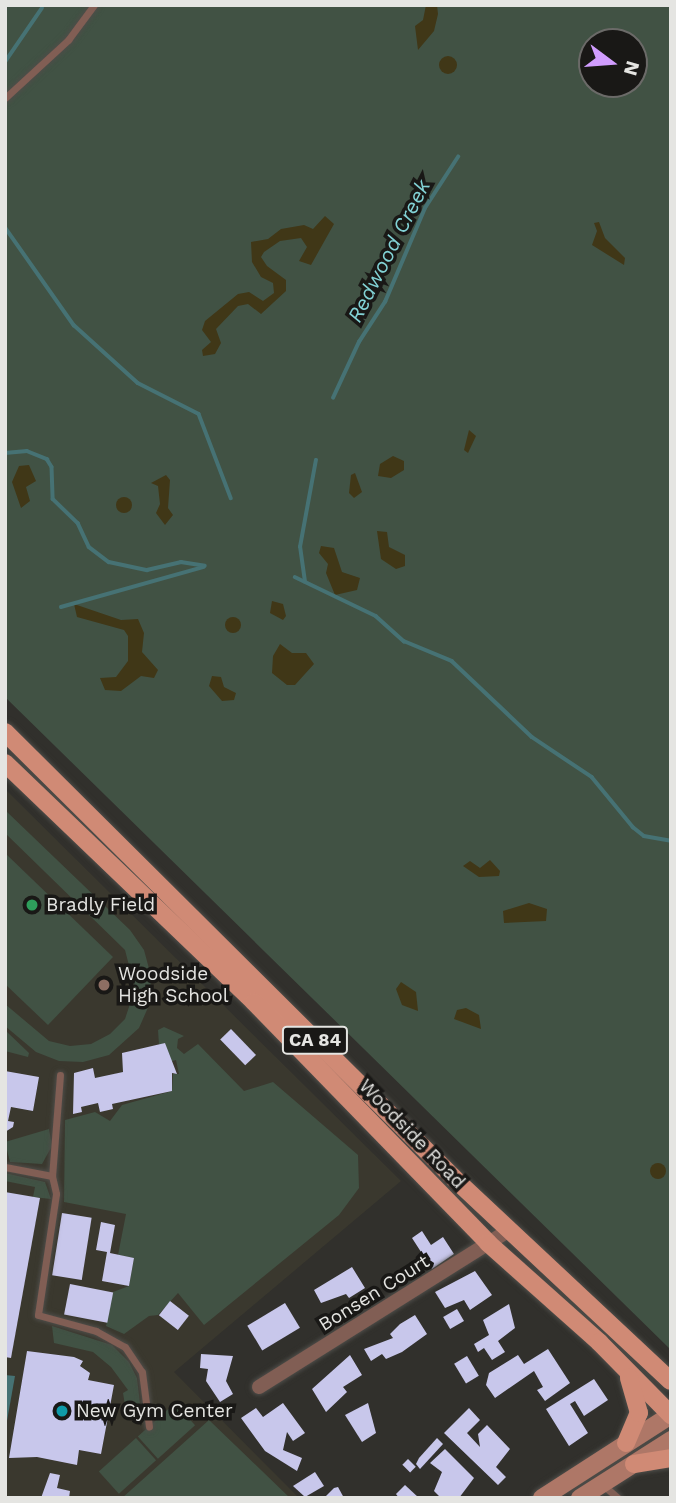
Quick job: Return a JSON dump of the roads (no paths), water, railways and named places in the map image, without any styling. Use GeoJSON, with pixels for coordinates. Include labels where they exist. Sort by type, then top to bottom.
{"type":"FeatureCollection","features":[{"type":"Feature","properties":{"kind":"main road","name":"Woodside Road"},"geometry":{"type":"LineString","coordinates":[[5,732],[509,1230],[671,1381]]}},
{"type":"Feature","properties":{"kind":"main road","name":"Woodside Road"},"geometry":{"type":"LineString","coordinates":[[5,763],[254,1002],[488,1243],[671,1415]]}},
{"type":"Feature","properties":{"kind":"main road"},"geometry":{"type":"LineString","coordinates":[[626,1370],[639,1413],[626,1443]]}},
{"type":"Feature","properties":{"kind":"main road"},"geometry":{"type":"LineString","coordinates":[[542,1498],[671,1415]]}},
{"type":"Feature","properties":{"kind":"main road"},"geometry":{"type":"LineString","coordinates":[[580,1498],[671,1440]]}},
{"type":"Feature","properties":{"kind":"main road"},"geometry":{"type":"LineString","coordinates":[[634,1464],[671,1458]]}},
{"type":"Feature","properties":{"kind":"street","name":"Bonsen Court"},"geometry":{"type":"LineString","coordinates":[[259,1387],[509,1230]]}},
{"type":"Feature","properties":{"kind":"lane"},"geometry":{"type":"LineString","coordinates":[[5,97],[68,40],[94,5]]}},
{"type":"Feature","properties":{"kind":"lane"},"geometry":{"type":"LineString","coordinates":[[60,1075],[52,1176],[57,1194],[38,1315],[96,1331],[125,1347],[142,1372],[149,1427]]}},
{"type":"Feature","properties":{"kind":"lane"},"geometry":{"type":"LineString","coordinates":[[5,1167],[52,1176]]}},
{"type":"Feature","properties":{"kind":"lane"},"geometry":{"type":"LineString","coordinates":[[602,1484],[618,1498]]}},
{"type":"Feature","properties":{"kind":"water"},"geometry":{"type":"Polygon","coordinates":[[[5,1375],[15,1376],[5,1432],[5,1375]]]}},
{"type":"Feature","properties":{"kind":"waterway"},"geometry":{"type":"LineString","coordinates":[[5,62],[42,8]]}},
{"type":"Feature","properties":{"kind":"waterway","name":"Redwood Creek"},"geometry":{"type":"LineString","coordinates":[[333,398],[359,342],[385,302],[425,208],[458,157]]}},
{"type":"Feature","properties":{"kind":"waterway"},"geometry":{"type":"LineString","coordinates":[[5,227],[74,325],[138,383],[199,414],[231,498]]}},
{"type":"Feature","properties":{"kind":"waterway","name":"Redwood Creek"},"geometry":{"type":"LineString","coordinates":[[5,453],[27,451],[47,459],[52,467],[53,499],[78,523],[89,547],[109,562],[147,570],[181,562],[205,566]]}},
{"type":"Feature","properties":{"kind":"waterway","name":"Redwood Creek"},"geometry":{"type":"LineString","coordinates":[[305,582],[300,547],[316,460]]}},
{"type":"Feature","properties":{"kind":"waterway"},"geometry":{"type":"LineString","coordinates":[[61,607],[203,567]]}},
{"type":"Feature","properties":{"kind":"waterway","name":"Redwood Creek"},"geometry":{"type":"LineString","coordinates":[[295,577],[376,616],[404,641],[452,661],[532,737],[592,777],[633,827],[644,836],[671,841]]}},
{"type":"Feature","properties":{"kind":"place","name":"Bradly Field"},"geometry":{"type":"Point","coordinates":[32,905]}},
{"type":"Feature","properties":{"kind":"place","name":"Woodside High School"},"geometry":{"type":"Point","coordinates":[104,985]}},
{"type":"Feature","properties":{"kind":"place","name":"New Gym Center"},"geometry":{"type":"Point","coordinates":[62,1411]}}]}
